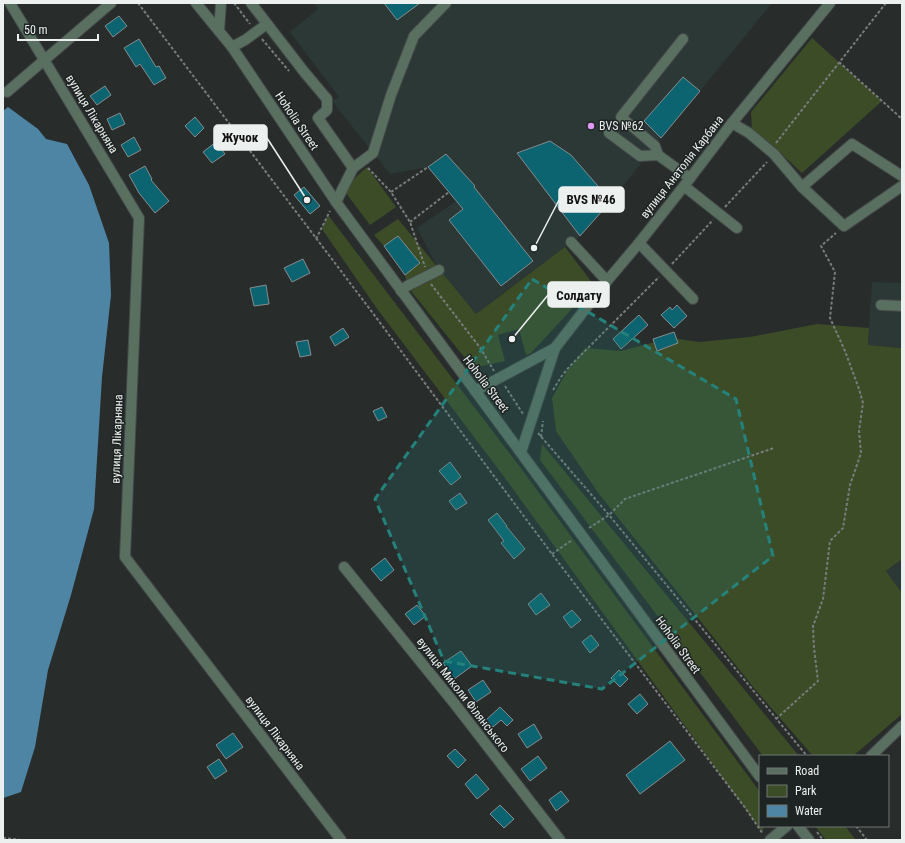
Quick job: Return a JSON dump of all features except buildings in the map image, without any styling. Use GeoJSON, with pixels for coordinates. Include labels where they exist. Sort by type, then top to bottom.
{"type":"FeatureCollection","features":[{"type":"Feature","properties":{"kind":"street","name":"вулиця Лікарняна"},"geometry":{"type":"LineString","coordinates":[[10,3],[139,218],[124,557],[341,840]]}},
{"type":"Feature","properties":{"kind":"street"},"geometry":{"type":"LineString","coordinates":[[7,92],[111,3]]}},
{"type":"Feature","properties":{"kind":"street","name":"Hoholia Street"},"geometry":{"type":"LineString","coordinates":[[196,3],[232,47],[336,202],[759,776]]}},
{"type":"Feature","properties":{"kind":"street"},"geometry":{"type":"LineString","coordinates":[[219,31],[221,3]]}},
{"type":"Feature","properties":{"kind":"street"},"geometry":{"type":"LineString","coordinates":[[251,3],[327,99],[327,110],[318,118],[353,168]]}},
{"type":"Feature","properties":{"kind":"street"},"geometry":{"type":"LineString","coordinates":[[336,202],[353,168],[373,153],[391,95],[414,36],[446,3]]}},
{"type":"Feature","properties":{"kind":"street","name":"вулиця Анатолія Карбана"},"geometry":{"type":"LineString","coordinates":[[555,348],[732,123],[830,3]]}},
{"type":"Feature","properties":{"kind":"street"},"geometry":{"type":"LineString","coordinates":[[232,47],[245,40],[267,24]]}},
{"type":"Feature","properties":{"kind":"street"},"geometry":{"type":"LineString","coordinates":[[683,39],[621,117],[655,146],[658,155],[737,228]]}},
{"type":"Feature","properties":{"kind":"street"},"geometry":{"type":"LineString","coordinates":[[732,123],[749,133],[774,154],[802,187],[844,226],[902,186]]}},
{"type":"Feature","properties":{"kind":"street"},"geometry":{"type":"LineString","coordinates":[[609,133],[640,156],[658,155]]}},
{"type":"Feature","properties":{"kind":"street"},"geometry":{"type":"LineString","coordinates":[[802,187],[852,144],[902,176]]}},
{"type":"Feature","properties":{"kind":"street"},"geometry":{"type":"LineString","coordinates":[[571,242],[607,281]]}},
{"type":"Feature","properties":{"kind":"street"},"geometry":{"type":"LineString","coordinates":[[639,243],[693,299]]}},
{"type":"Feature","properties":{"kind":"street"},"geometry":{"type":"LineString","coordinates":[[401,290],[440,270]]}},
{"type":"Feature","properties":{"kind":"street"},"geometry":{"type":"LineString","coordinates":[[880,305],[902,306]]}},
{"type":"Feature","properties":{"kind":"street"},"geometry":{"type":"LineString","coordinates":[[475,391],[555,348]]}},
{"type":"Feature","properties":{"kind":"street"},"geometry":{"type":"LineString","coordinates":[[521,452],[555,348]]}},
{"type":"Feature","properties":{"kind":"street","name":"вулиця Миколи Філянського"},"geometry":{"type":"LineString","coordinates":[[344,567],[454,703],[560,840]]}},
{"type":"Feature","properties":{"kind":"street"},"geometry":{"type":"LineString","coordinates":[[872,755],[902,726]]}},
{"type":"Feature","properties":{"kind":"street"},"geometry":{"type":"LineString","coordinates":[[767,838],[785,827]]}},
{"type":"Feature","properties":{"kind":"street"},"geometry":{"type":"LineString","coordinates":[[799,827],[809,840]]}},
{"type":"Feature","properties":{"kind":"path"},"geometry":{"type":"LineString","coordinates":[[138,3],[767,838]]}},
{"type":"Feature","properties":{"kind":"path"},"geometry":{"type":"LineString","coordinates":[[839,62],[902,120]]}},
{"type":"Feature","properties":{"kind":"path"},"geometry":{"type":"LineString","coordinates":[[391,192],[428,167]]}},
{"type":"Feature","properties":{"kind":"path"},"geometry":{"type":"LineString","coordinates":[[449,192],[410,222],[430,283],[481,349],[530,424],[609,515],[806,755]]}},
{"type":"Feature","properties":{"kind":"path"},"geometry":{"type":"LineString","coordinates":[[316,239],[328,214],[336,202]]}},
{"type":"Feature","properties":{"kind":"path"},"geometry":{"type":"LineString","coordinates":[[776,719],[818,681],[813,626],[823,599],[830,541],[843,528],[850,485],[861,453],[859,431],[863,403],[845,351],[830,318],[835,272],[821,246],[844,226]]}},
{"type":"Feature","properties":{"kind":"path"},"geometry":{"type":"LineString","coordinates":[[552,554],[609,515],[625,499],[774,448]]}},
{"type":"Feature","properties":{"kind":"path"},"geometry":{"type":"LineString","coordinates":[[857,827],[867,840]]}},
{"type":"Feature","properties":{"kind":"path"},"geometry":{"type":"LineString","coordinates":[[3,838],[22,840]]}},
{"type":"Feature","properties":{"kind":"highlighted area"},"geometry":{"type":"Polygon","coordinates":[[[532,279],[736,399],[773,556],[602,689],[444,661],[375,499],[532,279]]]}},
{"type":"Feature","properties":{"kind":"shaded area"},"geometry":{"type":"Polygon","coordinates":[[[313,3],[772,3],[611,201],[571,155],[550,141],[517,153],[580,236],[476,314],[439,270],[417,228],[456,201],[428,167],[390,174],[332,101],[339,97],[290,32],[318,9],[313,3]]]}},
{"type":"Feature","properties":{"kind":"shaded area"},"geometry":{"type":"Polygon","coordinates":[[[872,282],[902,283],[902,348],[868,345],[872,282]]]}},
{"type":"Feature","properties":{"kind":"shaded area"},"geometry":{"type":"Polygon","coordinates":[[[902,559],[902,593],[886,571],[902,559]]]}},
{"type":"Feature","properties":{"kind":"green space"},"geometry":{"type":"Polygon","coordinates":[[[812,38],[882,101],[802,173],[773,146],[752,130],[751,112],[812,38]]]}},
{"type":"Feature","properties":{"kind":"green space"},"geometry":{"type":"Polygon","coordinates":[[[367,167],[396,207],[370,225],[343,189],[367,167]]]}},
{"type":"Feature","properties":{"kind":"green space"},"geometry":{"type":"Polygon","coordinates":[[[328,215],[520,467],[759,791],[759,827],[764,827],[762,832],[505,478],[378,310],[322,229],[328,215]]]}},
{"type":"Feature","properties":{"kind":"green space"},"geometry":{"type":"Polygon","coordinates":[[[398,219],[476,314],[565,247],[594,285],[531,353],[526,355],[519,329],[498,335],[505,361],[473,368],[407,286],[405,275],[420,263],[398,236],[384,246],[374,235],[398,219]]]}},
{"type":"Feature","properties":{"kind":"green space"},"geometry":{"type":"Polygon","coordinates":[[[817,324],[869,328],[868,345],[902,348],[902,559],[886,571],[902,593],[902,714],[854,755],[812,755],[754,688],[599,494],[556,431],[552,398],[567,371],[585,348],[621,351],[671,338],[700,342],[750,337],[817,324]]]}},
{"type":"Feature","properties":{"kind":"green space"},"geometry":{"type":"Polygon","coordinates":[[[542,444],[798,755],[762,755],[540,460],[542,444]]]}},
{"type":"Feature","properties":{"kind":"green space"},"geometry":{"type":"Polygon","coordinates":[[[816,827],[846,827],[856,840],[826,840],[816,827]]]}},
{"type":"Feature","properties":{"kind":"water"},"geometry":{"type":"Polygon","coordinates":[[[8,107],[38,129],[46,139],[67,144],[89,185],[109,243],[111,295],[102,377],[94,509],[71,595],[48,670],[35,747],[21,792],[3,798],[3,111],[8,107]]]}},
{"type":"Feature","properties":{"kind":"place","name":"BVS №62"},"geometry":{"type":"Point","coordinates":[591,126]}},
{"type":"Feature","properties":{"kind":"place","name":"Жучок"},"geometry":{"type":"Point","coordinates":[307,200]}},
{"type":"Feature","properties":{"kind":"place","name":"BVS №46"},"geometry":{"type":"Point","coordinates":[534,248]}},
{"type":"Feature","properties":{"kind":"place","name":"Солдату"},"geometry":{"type":"Point","coordinates":[512,339]}}]}
